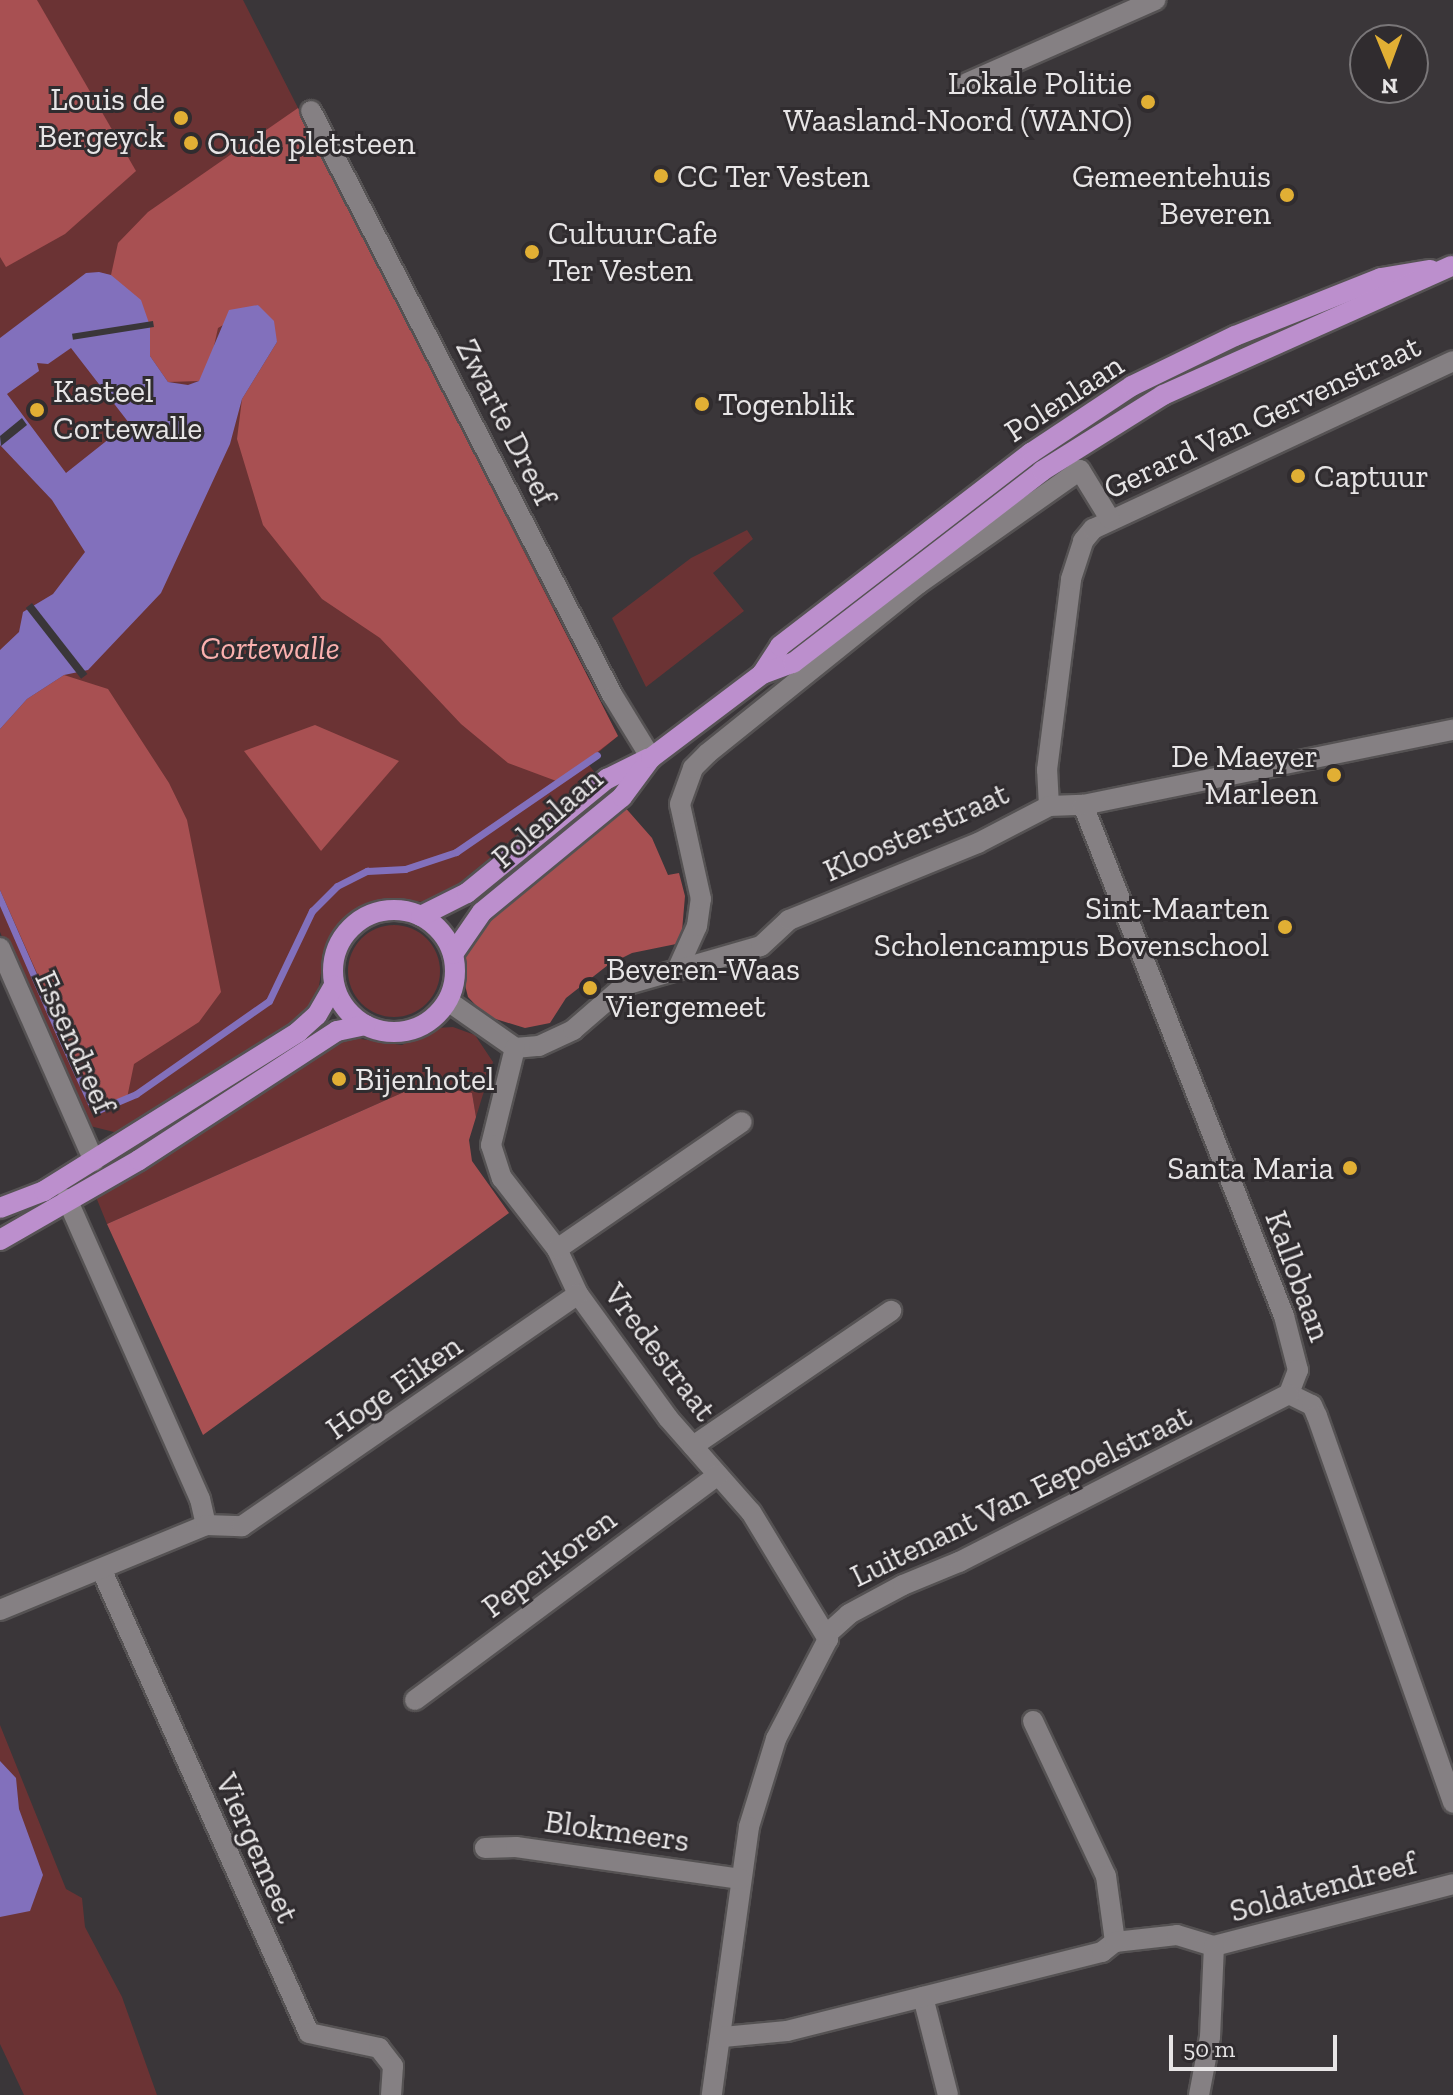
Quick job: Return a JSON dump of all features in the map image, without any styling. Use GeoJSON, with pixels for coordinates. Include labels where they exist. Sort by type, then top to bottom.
{"type":"FeatureCollection","features":[{"type":"Feature","properties":{"kind":"main road","name":"Polenlaan"},"geometry":{"type":"LineString","coordinates":[[421,916],[467,893],[607,779],[651,758],[762,674],[793,663],[986,510],[1163,395],[1452,266]]}},
{"type":"Feature","properties":{"kind":"main road","name":"Polenlaan"},"geometry":{"type":"LineString","coordinates":[[453,954],[482,912],[622,797],[651,758]]}},
{"type":"Feature","properties":{"kind":"main road"},"geometry":{"type":"LineString","coordinates":[[2,1207],[44,1191],[298,1032],[317,1015],[334,985],[336,951],[356,923],[387,910],[421,916],[441,932],[453,954],[455,978],[448,1001],[426,1024],[411,1030],[380,1031],[365,1025],[345,1008],[334,985]]}},
{"type":"Feature","properties":{"kind":"main road"},"geometry":{"type":"LineString","coordinates":[[0,1240],[139,1160],[337,1031],[365,1025]]}},
{"type":"Feature","properties":{"kind":"street"},"geometry":{"type":"LineString","coordinates":[[967,83],[1155,0]]}},
{"type":"Feature","properties":{"kind":"street","name":"Zwarte Dreef"},"geometry":{"type":"LineString","coordinates":[[311,111],[613,696],[651,758]]}},
{"type":"Feature","properties":{"kind":"street","name":"Gerard Van Gervenstraat"},"geometry":{"type":"LineString","coordinates":[[1049,806],[1047,770],[1071,579],[1083,541],[1110,519],[1453,361]]}},
{"type":"Feature","properties":{"kind":"street"},"geometry":{"type":"LineString","coordinates":[[678,968],[697,926],[701,899],[686,844],[680,804],[685,785],[708,753],[918,584],[1080,470],[1110,519]]}},
{"type":"Feature","properties":{"kind":"street","name":"Kloosterstraat"},"geometry":{"type":"LineString","coordinates":[[515,1048],[559,1040],[625,985],[761,946],[789,920],[978,843],[1049,806],[1083,805],[1453,730]]}},
{"type":"Feature","properties":{"kind":"street","name":"Kallobaan"},"geometry":{"type":"LineString","coordinates":[[1083,805],[1284,1316],[1298,1370],[1289,1394]]}},
{"type":"Feature","properties":{"kind":"street","name":"Essendreef"},"geometry":{"type":"LineString","coordinates":[[0,948],[94,1161]]}},
{"type":"Feature","properties":{"kind":"street"},"geometry":{"type":"LineString","coordinates":[[448,1001],[515,1048]]}},
{"type":"Feature","properties":{"kind":"street","name":"Vredestraat"},"geometry":{"type":"LineString","coordinates":[[515,1048],[491,1145],[495,1165],[557,1249],[578,1294],[693,1446],[751,1512],[826,1635]]}},
{"type":"Feature","properties":{"kind":"street"},"geometry":{"type":"LineString","coordinates":[[557,1249],[742,1122]]}},
{"type":"Feature","properties":{"kind":"street"},"geometry":{"type":"LineString","coordinates":[[0,1610],[102,1571],[206,1525],[200,1499],[67,1199]]}},
{"type":"Feature","properties":{"kind":"street","name":"Hoge Eiken"},"geometry":{"type":"LineString","coordinates":[[206,1525],[242,1526],[578,1294]]}},
{"type":"Feature","properties":{"kind":"street"},"geometry":{"type":"LineString","coordinates":[[693,1446],[891,1311]]}},
{"type":"Feature","properties":{"kind":"street"},"geometry":{"type":"LineString","coordinates":[[1289,1394],[1312,1405],[1317,1416],[1453,1803]]}},
{"type":"Feature","properties":{"kind":"street","name":"Luitenant Van Eepoelstraat"},"geometry":{"type":"LineString","coordinates":[[826,1635],[849,1614],[903,1585],[959,1562],[1289,1394]]}},
{"type":"Feature","properties":{"kind":"street","name":"Peperkoren"},"geometry":{"type":"LineString","coordinates":[[415,1700],[718,1475]]}},
{"type":"Feature","properties":{"kind":"street","name":"Viergemeet"},"geometry":{"type":"LineString","coordinates":[[102,1571],[309,2033],[379,2048],[393,2066],[391,2095]]}},
{"type":"Feature","properties":{"kind":"street"},"geometry":{"type":"LineString","coordinates":[[712,2095],[723,2037],[741,1879],[767,1766],[827,1646],[826,1635]]}},
{"type":"Feature","properties":{"kind":"street"},"geometry":{"type":"LineString","coordinates":[[1033,1721],[1106,1876],[1115,1942]]}},
{"type":"Feature","properties":{"kind":"street","name":"Blokmeers"},"geometry":{"type":"LineString","coordinates":[[485,1848],[516,1847],[741,1879]]}},
{"type":"Feature","properties":{"kind":"street","name":"Soldatendreef"},"geometry":{"type":"LineString","coordinates":[[723,2037],[762,2037],[1102,1952],[1115,1942],[1177,1935],[1214,1946],[1453,1884]]}},
{"type":"Feature","properties":{"kind":"street"},"geometry":{"type":"LineString","coordinates":[[1199,2095],[1210,2037],[1214,1946]]}},
{"type":"Feature","properties":{"kind":"street"},"geometry":{"type":"LineString","coordinates":[[923,1997],[948,2095]]}},
{"type":"Feature","properties":{"kind":"green space","name":"Cortewalle"},"geometry":{"type":"Polygon","coordinates":[[[0,0],[243,0],[618,736],[587,762],[595,773],[443,896],[424,902],[386,898],[348,914],[325,947],[317,999],[295,1026],[126,1135],[86,1125],[0,932],[0,0]]]}},
{"type":"Feature","properties":{"kind":"green space"},"geometry":{"type":"Polygon","coordinates":[[[747,530],[753,539],[713,573],[744,611],[646,687],[612,618],[691,558],[747,530]]]}},
{"type":"Feature","properties":{"kind":"green space"},"geometry":{"type":"Polygon","coordinates":[[[394,925],[412,929],[426,939],[436,953],[440,971],[436,989],[426,1003],[412,1013],[394,1017],[376,1013],[362,1003],[352,989],[348,971],[352,953],[362,939],[376,929],[394,925]]]}},
{"type":"Feature","properties":{"kind":"green space"},"geometry":{"type":"Polygon","coordinates":[[[453,1027],[475,1035],[493,1062],[476,1117],[472,1093],[422,1084],[107,1224],[96,1197],[307,1056],[347,1037],[402,1045],[437,1028],[453,1027]]]}},
{"type":"Feature","properties":{"kind":"green space"},"geometry":{"type":"Polygon","coordinates":[[[0,1725],[66,1889],[82,1898],[85,1927],[122,1997],[157,2095],[24,2095],[0,2044],[0,1725]]]}},
{"type":"Feature","properties":{"kind":"shaded area"},"geometry":{"type":"Polygon","coordinates":[[[0,0],[37,0],[136,171],[65,234],[6,267],[0,257],[0,0]]]}},
{"type":"Feature","properties":{"kind":"shaded area"},"geometry":{"type":"Polygon","coordinates":[[[298,108],[618,736],[559,782],[508,763],[461,724],[380,638],[322,599],[263,525],[237,439],[242,399],[277,342],[258,305],[218,328],[209,369],[200,381],[168,382],[150,356],[150,326],[111,275],[118,243],[148,212],[298,108]]]}},
{"type":"Feature","properties":{"kind":"shaded area"},"geometry":{"type":"Polygon","coordinates":[[[86,273],[111,275],[141,300],[150,326],[150,356],[168,382],[188,385],[199,381],[229,310],[258,305],[274,321],[277,342],[242,399],[230,444],[161,593],[88,670],[64,675],[27,699],[0,729],[0,650],[19,632],[23,612],[53,594],[85,552],[52,500],[0,445],[0,338],[86,273]],[[71,348],[48,364],[37,363],[39,371],[7,394],[66,473],[129,423],[71,348]]]}},
{"type":"Feature","properties":{"kind":"shaded area"},"geometry":{"type":"Polygon","coordinates":[[[64,675],[108,689],[169,783],[187,820],[221,992],[199,1022],[134,1064],[127,1098],[98,1110],[0,890],[0,729],[27,699],[64,675]]]}},
{"type":"Feature","properties":{"kind":"shaded area"},"geometry":{"type":"Polygon","coordinates":[[[315,725],[399,761],[321,851],[244,751],[315,725]]]}},
{"type":"Feature","properties":{"kind":"shaded area"},"geometry":{"type":"Polygon","coordinates":[[[623,805],[652,838],[668,875],[679,873],[685,896],[681,943],[632,953],[608,965],[566,998],[550,1023],[525,1028],[486,1016],[468,997],[461,969],[465,938],[623,805]]]}},
{"type":"Feature","properties":{"kind":"shaded area"},"geometry":{"type":"Polygon","coordinates":[[[0,890],[98,1110],[89,1107],[55,1032],[0,906],[0,890]]]}},
{"type":"Feature","properties":{"kind":"shaded area"},"geometry":{"type":"Polygon","coordinates":[[[422,1084],[472,1093],[476,1117],[469,1140],[472,1161],[509,1213],[203,1435],[107,1224],[422,1084]]]}},
{"type":"Feature","properties":{"kind":"shaded area"},"geometry":{"type":"Polygon","coordinates":[[[0,1761],[16,1778],[19,1809],[43,1875],[30,1911],[0,1917],[0,1761]]]}},
{"type":"Feature","properties":{"kind":"pier"},"geometry":{"type":"Polygon","coordinates":[[[153,321],[154,327],[73,340],[72,334],[153,321]]]}},
{"type":"Feature","properties":{"kind":"pier"},"geometry":{"type":"Polygon","coordinates":[[[22,418],[27,425],[1,446],[0,436],[22,418]]]}},
{"type":"Feature","properties":{"kind":"pier"},"geometry":{"type":"Polygon","coordinates":[[[32,603],[87,674],[81,679],[26,608],[32,603]]]}},
{"type":"Feature","properties":{"kind":"waterway"},"geometry":{"type":"LineString","coordinates":[[95,1104],[98,1110],[136,1094],[269,1001],[312,911],[337,886],[367,871],[405,869],[456,852],[597,755]]}},
{"type":"Feature","properties":{"kind":"place","name":"Lokale Politie Waasland-Noord (WANO)"},"geometry":{"type":"Point","coordinates":[1148,102]}},
{"type":"Feature","properties":{"kind":"place","name":"Louis de Bergeyck"},"geometry":{"type":"Point","coordinates":[181,118]}},
{"type":"Feature","properties":{"kind":"place","name":"Oude pletsteen"},"geometry":{"type":"Point","coordinates":[191,143]}},
{"type":"Feature","properties":{"kind":"place","name":"CC Ter Vesten"},"geometry":{"type":"Point","coordinates":[661,176]}},
{"type":"Feature","properties":{"kind":"place","name":"Gemeentehuis Beveren"},"geometry":{"type":"Point","coordinates":[1287,195]}},
{"type":"Feature","properties":{"kind":"place","name":"CultuurCafe Ter Vesten"},"geometry":{"type":"Point","coordinates":[532,252]}},
{"type":"Feature","properties":{"kind":"place","name":"Togenblik"},"geometry":{"type":"Point","coordinates":[702,404]}},
{"type":"Feature","properties":{"kind":"place","name":"Kasteel Cortewalle"},"geometry":{"type":"Point","coordinates":[37,410]}},
{"type":"Feature","properties":{"kind":"place","name":"Captuur"},"geometry":{"type":"Point","coordinates":[1298,476]}},
{"type":"Feature","properties":{"kind":"place","name":"De Maeyer Marleen"},"geometry":{"type":"Point","coordinates":[1334,775]}},
{"type":"Feature","properties":{"kind":"place","name":"Sint-Maarten Scholencampus Bovenschool"},"geometry":{"type":"Point","coordinates":[1285,927]}},
{"type":"Feature","properties":{"kind":"place","name":"Beveren-Waas Viergemeet"},"geometry":{"type":"Point","coordinates":[590,988]}},
{"type":"Feature","properties":{"kind":"place","name":"Bijenhotel"},"geometry":{"type":"Point","coordinates":[339,1079]}},
{"type":"Feature","properties":{"kind":"place","name":"Santa Maria"},"geometry":{"type":"Point","coordinates":[1350,1168]}}]}
